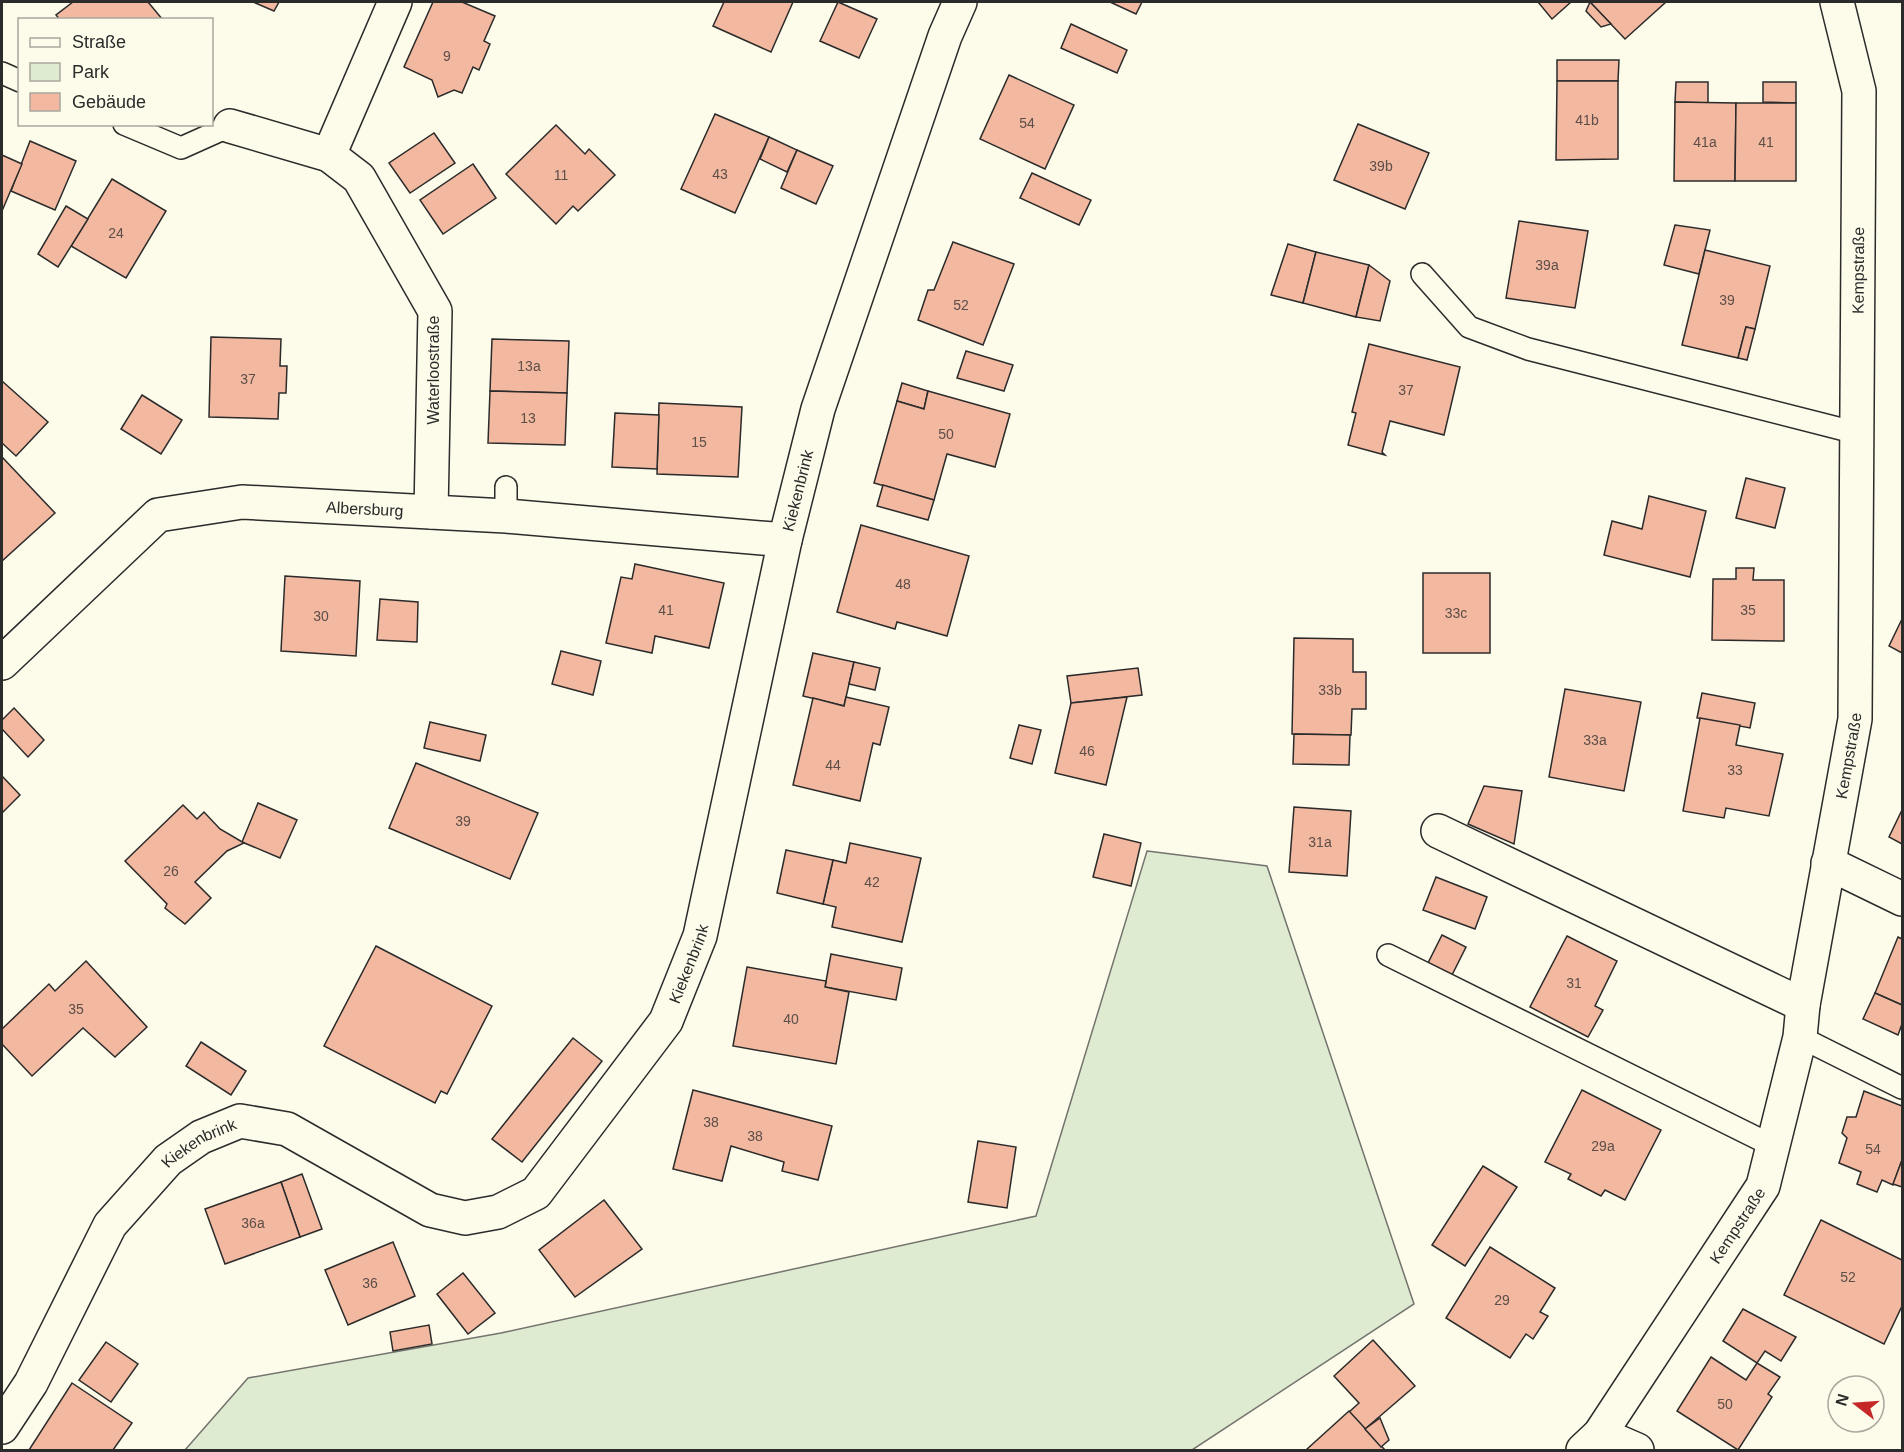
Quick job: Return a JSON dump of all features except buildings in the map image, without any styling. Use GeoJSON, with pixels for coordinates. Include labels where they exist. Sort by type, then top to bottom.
{"type":"FeatureCollection","features":[{"type":"Feature","properties":{"kind":"street"},"geometry":{"type":"LineString","coordinates":[[329,155],[395,2]]}},
{"type":"Feature","properties":{"kind":"street","name":"Kiekenbrink"},"geometry":{"type":"LineString","coordinates":[[2,1427],[31,1383],[110,1225],[168,1160],[201,1137],[240,1121],[287,1128],[430,1210],[465,1218],[498,1212],[536,1193],[666,1021],[700,936],[786,540],[818,409],[945,36],[960,2]]}},
{"type":"Feature","properties":{"kind":"street","name":"Kempstraße"},"geometry":{"type":"LineString","coordinates":[[1592,1442],[1763,1186],[1800,1037],[1803,1005],[1855,719],[1859,92],[1837,2]]}},
{"type":"Feature","properties":{"kind":"street","name":"Waterloostraße"},"geometry":{"type":"LineString","coordinates":[[230,126],[329,155],[359,178],[435,311],[430,512]]}},
{"type":"Feature","properties":{"kind":"street","name":"Albersburg"},"geometry":{"type":"LineString","coordinates":[[2,663],[158,515],[242,501],[430,512],[506,501],[786,540]]}},
{"type":"Feature","properties":{"kind":"street"},"geometry":{"type":"LineString","coordinates":[[1438,831],[1803,1005]]}},
{"type":"Feature","properties":{"kind":"street"},"geometry":{"type":"LineString","coordinates":[[1828,863],[1902,899]]}},
{"type":"Feature","properties":{"kind":"street"},"geometry":{"type":"LineString","coordinates":[[1592,1442],[1637,1450]]}},
{"type":"Feature","properties":{"kind":"lane"},"geometry":{"type":"LineString","coordinates":[[2,73],[18,80]]}},
{"type":"Feature","properties":{"kind":"lane"},"geometry":{"type":"LineString","coordinates":[[129,126],[181,148],[230,126]]}},
{"type":"Feature","properties":{"kind":"lane"},"geometry":{"type":"LineString","coordinates":[[1422,274],[1469,327],[1518,345],[1857,433]]}},
{"type":"Feature","properties":{"kind":"lane"},"geometry":{"type":"LineString","coordinates":[[1388,955],[1773,1146]]}},
{"type":"Feature","properties":{"kind":"lane"},"geometry":{"type":"LineString","coordinates":[[1800,1037],[1902,1088]]}},
{"type":"Feature","properties":{"kind":"green space"},"geometry":{"type":"Polygon","coordinates":[[[1147,851],[1267,866],[1414,1304],[1192,1450],[185,1450],[248,1378],[501,1333],[1036,1216],[1147,851]]]}}]}
